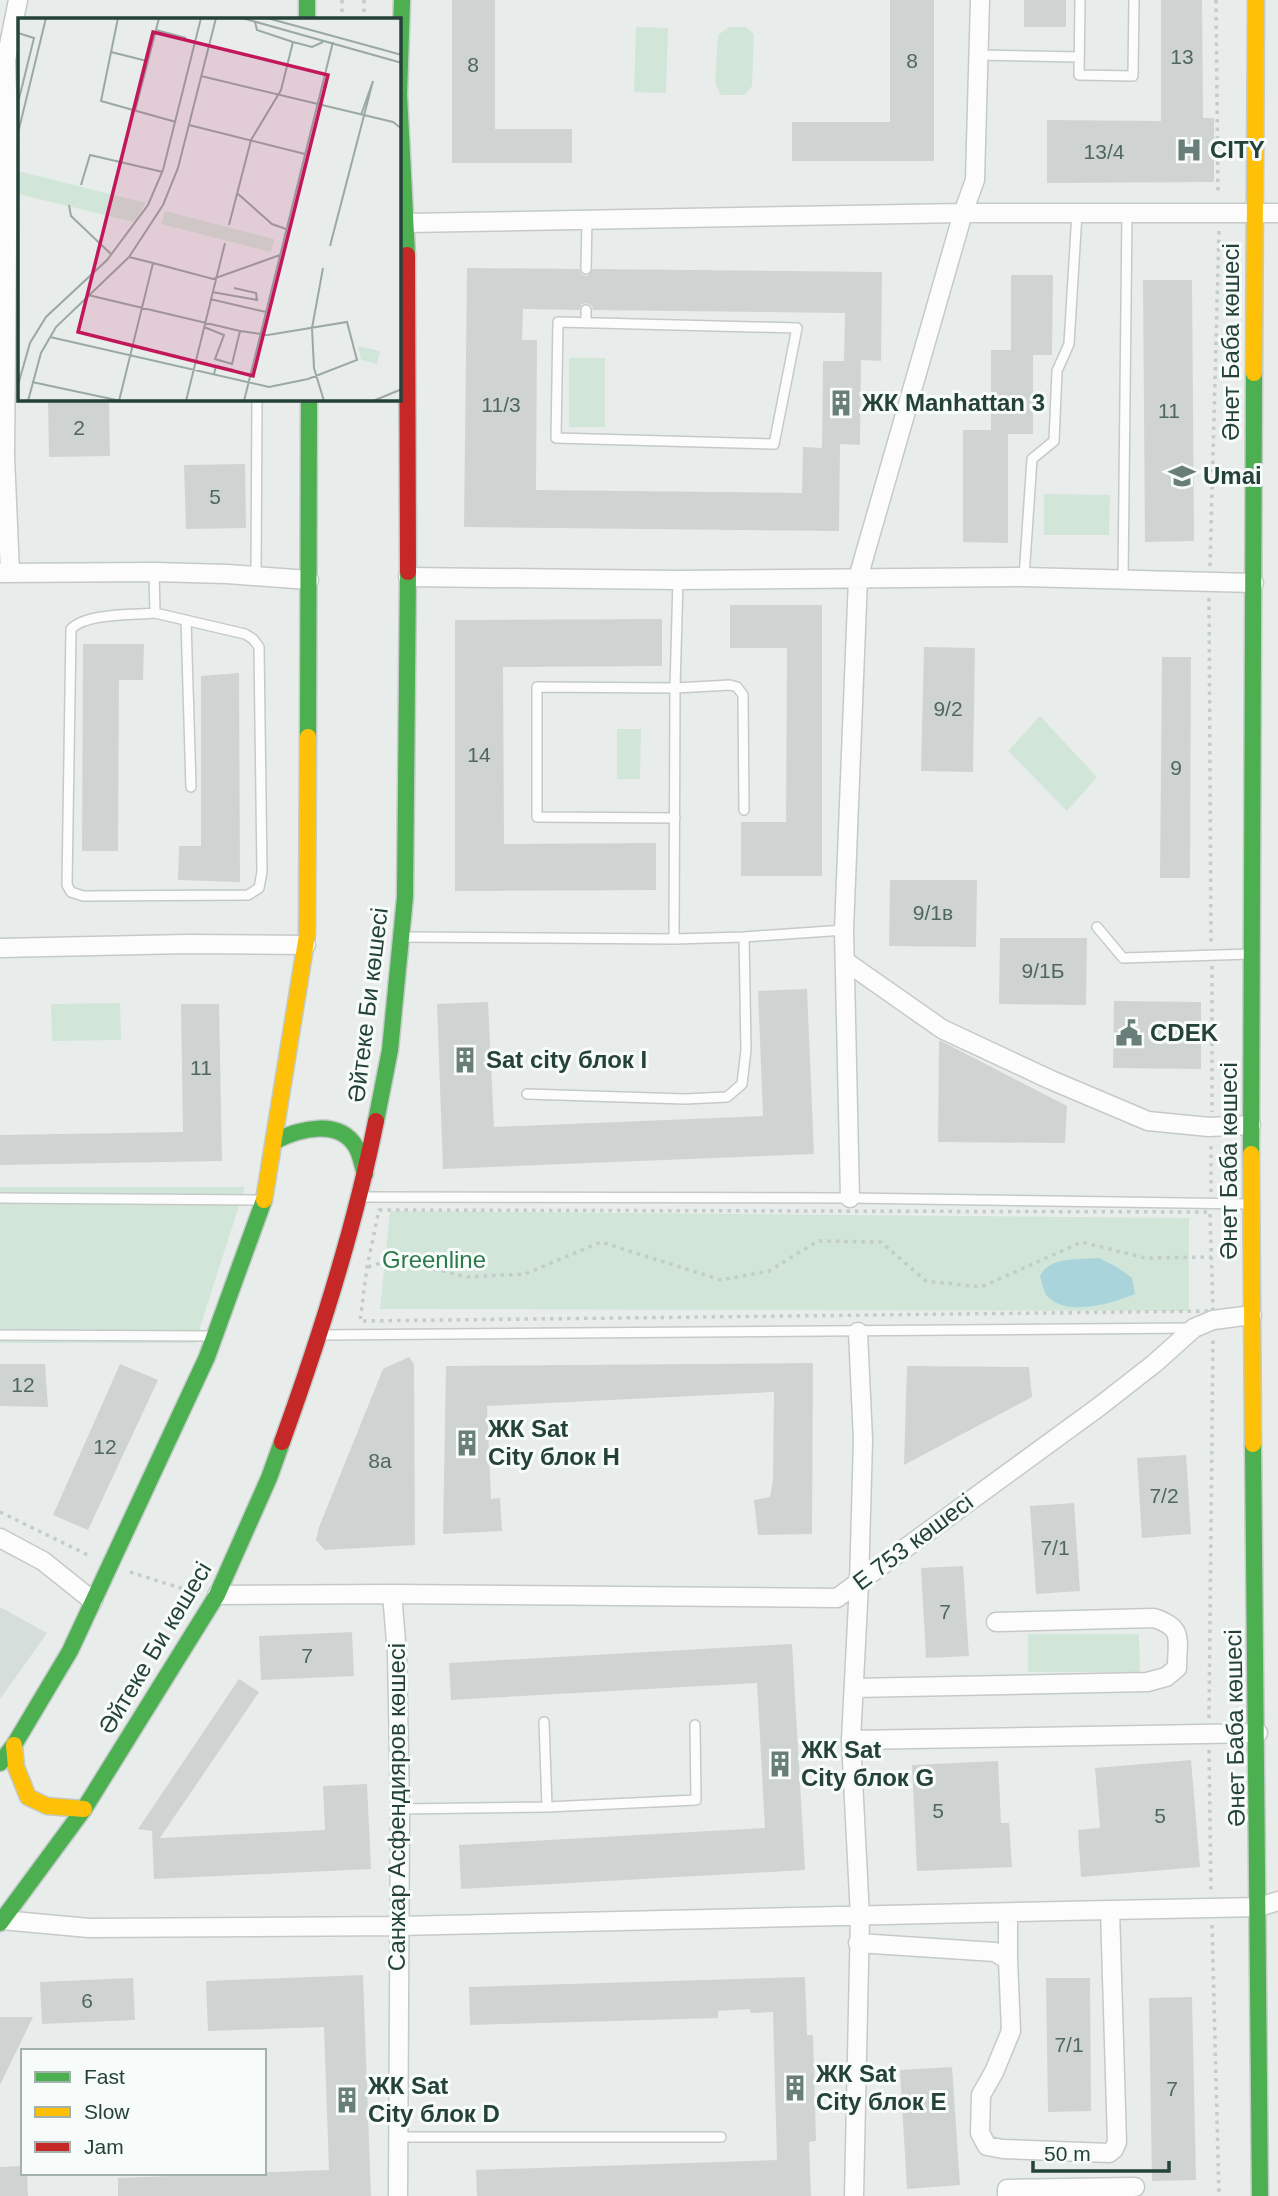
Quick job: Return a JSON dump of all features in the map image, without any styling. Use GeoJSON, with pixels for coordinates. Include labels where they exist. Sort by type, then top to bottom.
{"type":"FeatureCollection","features":[{"type":"Feature","properties":{"kind":"street"},"geometry":{"type":"LineString","coordinates":[[18,0],[6,60],[3,210],[5,573],[154,572],[309,580]]}},
{"type":"Feature","properties":{"kind":"street"},"geometry":{"type":"LineString","coordinates":[[307,0],[307,18]]}},
{"type":"Feature","properties":{"kind":"street","name":"Әйтеке Би көшесі"},"geometry":{"type":"LineString","coordinates":[[401,32],[402,0]]}},
{"type":"Feature","properties":{"kind":"street"},"geometry":{"type":"LineString","coordinates":[[850,1198],[844,930],[858,578],[963,213],[975,180],[979,0]]}},
{"type":"Feature","properties":{"kind":"street","name":"Әнет Баба көшесі"},"geometry":{"type":"LineString","coordinates":[[1256,0],[1251,1204],[1258,1733],[1260,2196]]}},
{"type":"Feature","properties":{"kind":"street","name":"Әйтеке Би көшесі"},"geometry":{"type":"LineString","coordinates":[[1,1921],[84,1809],[216,1597],[269,1478],[321,1335],[365,1175],[390,1049],[405,897],[407,223],[401,127]]}},
{"type":"Feature","properties":{"kind":"street"},"geometry":{"type":"LineString","coordinates":[[407,223],[963,213],[1278,213]]}},
{"type":"Feature","properties":{"kind":"street"},"geometry":{"type":"LineString","coordinates":[[0,1763],[14,1745],[71,1651],[207,1357],[264,1200],[306,945],[309,401]]}},
{"type":"Feature","properties":{"kind":"street"},"geometry":{"type":"LineString","coordinates":[[408,577],[678,580],[1024,577],[1254,583]]}},
{"type":"Feature","properties":{"kind":"street"},"geometry":{"type":"LineString","coordinates":[[0,948],[187,944],[306,945]]}},
{"type":"Feature","properties":{"kind":"street"},"geometry":{"type":"LineString","coordinates":[[845,961],[942,1029],[1051,1080],[1148,1121],[1211,1127],[1251,1125]]}},
{"type":"Feature","properties":{"kind":"street"},"geometry":{"type":"LineString","coordinates":[[275,1141],[311,1128],[326,1128],[340,1133],[355,1145],[365,1175]]}},
{"type":"Feature","properties":{"kind":"street","name":"Е 753 көшесі"},"geometry":{"type":"LineString","coordinates":[[392,1594],[837,1598],[1100,1406],[1213,1315],[1252,1315]]}},
{"type":"Feature","properties":{"kind":"street"},"geometry":{"type":"LineString","coordinates":[[854,2196],[860,1917],[851,1740],[863,1440],[858,1332]]}},
{"type":"Feature","properties":{"kind":"street"},"geometry":{"type":"LineString","coordinates":[[0,1538],[43,1561],[93,1601]]}},
{"type":"Feature","properties":{"kind":"street"},"geometry":{"type":"LineString","coordinates":[[216,1597],[392,1594]]}},
{"type":"Feature","properties":{"kind":"street","name":"Санжар Асфендияров көшесі"},"geometry":{"type":"LineString","coordinates":[[392,1594],[397,1653],[400,1810],[398,2196]]}},
{"type":"Feature","properties":{"kind":"street"},"geometry":{"type":"LineString","coordinates":[[854,1688],[1147,1682],[1166,1677],[1177,1668],[1177,1633],[1170,1623],[1154,1618],[996,1622]]}},
{"type":"Feature","properties":{"kind":"street"},"geometry":{"type":"LineString","coordinates":[[851,1740],[1258,1733]]}},
{"type":"Feature","properties":{"kind":"street"},"geometry":{"type":"LineString","coordinates":[[14,1745],[16,1767],[28,1797],[47,1806],[84,1809]]}},
{"type":"Feature","properties":{"kind":"street"},"geometry":{"type":"LineString","coordinates":[[1,1921],[89,1928],[398,1926],[1259,1907],[1278,1901]]}},
{"type":"Feature","properties":{"kind":"street"},"geometry":{"type":"LineString","coordinates":[[1008,1913],[1011,2031],[981,2095],[981,2133],[987,2146],[1003,2149],[1109,2153],[1114,2149],[1116,2141],[1110,1910]]}},
{"type":"Feature","properties":{"kind":"street"},"geometry":{"type":"LineString","coordinates":[[858,1942],[995,1952],[1008,1960]]}},
{"type":"Feature","properties":{"kind":"street"},"geometry":{"type":"LineString","coordinates":[[1007,2196],[1007,2189],[1135,2188]]}},
{"type":"Feature","properties":{"kind":"lane"},"geometry":{"type":"LineString","coordinates":[[1080,0],[1079,75],[1133,76],[1135,0]]}},
{"type":"Feature","properties":{"kind":"lane"},"geometry":{"type":"LineString","coordinates":[[979,55],[1079,57]]}},
{"type":"Feature","properties":{"kind":"lane"},"geometry":{"type":"LineString","coordinates":[[1024,577],[1032,459],[1054,441],[1057,371],[1069,344],[1077,213]]}},
{"type":"Feature","properties":{"kind":"lane"},"geometry":{"type":"LineString","coordinates":[[1123,580],[1127,213]]}},
{"type":"Feature","properties":{"kind":"lane"},"geometry":{"type":"LineString","coordinates":[[586,269],[587,219]]}},
{"type":"Feature","properties":{"kind":"lane"},"geometry":{"type":"LineString","coordinates":[[586,310],[586,323]]}},
{"type":"Feature","properties":{"kind":"lane"},"geometry":{"type":"LineString","coordinates":[[558,322],[586,323],[797,328],[775,444],[556,438],[558,322]]}},
{"type":"Feature","properties":{"kind":"lane"},"geometry":{"type":"LineString","coordinates":[[256,577],[257,401]]}},
{"type":"Feature","properties":{"kind":"lane"},"geometry":{"type":"LineString","coordinates":[[154,572],[155,613]]}},
{"type":"Feature","properties":{"kind":"lane"},"geometry":{"type":"LineString","coordinates":[[674,939],[678,580]]}},
{"type":"Feature","properties":{"kind":"lane"},"geometry":{"type":"LineString","coordinates":[[155,613],[245,634],[259,647],[262,873],[260,888],[248,895],[83,896],[71,892],[68,885],[71,629],[78,622],[90,619],[155,613]]}},
{"type":"Feature","properties":{"kind":"lane"},"geometry":{"type":"LineString","coordinates":[[186,620],[191,787]]}},
{"type":"Feature","properties":{"kind":"lane"},"geometry":{"type":"LineString","coordinates":[[675,818],[537,817],[537,687],[737,687],[743,695],[744,810]]}},
{"type":"Feature","properties":{"kind":"lane"},"geometry":{"type":"LineString","coordinates":[[1097,927],[1124,958],[1252,954]]}},
{"type":"Feature","properties":{"kind":"lane"},"geometry":{"type":"LineString","coordinates":[[401,937],[674,939],[844,930]]}},
{"type":"Feature","properties":{"kind":"lane"},"geometry":{"type":"LineString","coordinates":[[527,1094],[685,1099],[727,1097],[741,1084],[746,1050],[744,937]]}},
{"type":"Feature","properties":{"kind":"lane"},"geometry":{"type":"LineString","coordinates":[[359,1197],[850,1198],[1210,1208],[1251,1204]]}},
{"type":"Feature","properties":{"kind":"lane"},"geometry":{"type":"LineString","coordinates":[[0,1198],[264,1200]]}},
{"type":"Feature","properties":{"kind":"lane"},"geometry":{"type":"LineString","coordinates":[[321,1335],[1194,1328]]}},
{"type":"Feature","properties":{"kind":"lane"},"geometry":{"type":"LineString","coordinates":[[0,1335],[215,1336]]}},
{"type":"Feature","properties":{"kind":"lane"},"geometry":{"type":"LineString","coordinates":[[544,1722],[547,1807]]}},
{"type":"Feature","properties":{"kind":"lane"},"geometry":{"type":"LineString","coordinates":[[400,1810],[696,1800],[695,1725]]}},
{"type":"Feature","properties":{"kind":"lane"},"geometry":{"type":"LineString","coordinates":[[398,2137],[721,2137]]}},
{"type":"Feature","properties":{"kind":"path"},"geometry":{"type":"LineString","coordinates":[[342,0],[342,18]]}},
{"type":"Feature","properties":{"kind":"path"},"geometry":{"type":"LineString","coordinates":[[364,0],[364,18]]}},
{"type":"Feature","properties":{"kind":"path"},"geometry":{"type":"LineString","coordinates":[[1216,0],[1219,268],[1210,582],[1210,1208],[1213,1315],[1209,1734],[1219,2196]]}},
{"type":"Feature","properties":{"kind":"path"},"geometry":{"type":"LineString","coordinates":[[1210,1208],[379,1210],[367,1267],[360,1321],[1213,1315]]}},
{"type":"Feature","properties":{"kind":"path"},"geometry":{"type":"LineString","coordinates":[[367,1267],[393,1259],[467,1276],[525,1273],[601,1242],[721,1280],[769,1271],[818,1241],[881,1242],[926,1280],[981,1287],[1082,1242],[1145,1258],[1211,1257]]}},
{"type":"Feature","properties":{"kind":"path"},"geometry":{"type":"LineString","coordinates":[[0,1512],[110,1566],[216,1597]]}},
{"type":"Feature","properties":{"kind":"shaded area"},"geometry":{"type":"Polygon","coordinates":[[[0,1607],[47,1633],[0,1699],[0,1607]]]}},
{"type":"Feature","properties":{"kind":"green space"},"geometry":{"type":"Polygon","coordinates":[[[636,27],[668,28],[666,93],[634,92],[636,27]]]}},
{"type":"Feature","properties":{"kind":"green space"},"geometry":{"type":"Polygon","coordinates":[[[729,27],[746,27],[754,34],[752,86],[745,95],[721,95],[715,83],[718,35],[729,27]]]}},
{"type":"Feature","properties":{"kind":"green space"},"geometry":{"type":"Polygon","coordinates":[[[569,358],[605,358],[605,427],[569,427],[569,358]]]}},
{"type":"Feature","properties":{"kind":"green space"},"geometry":{"type":"Polygon","coordinates":[[[1044,494],[1110,495],[1109,535],[1044,535],[1044,494]]]}},
{"type":"Feature","properties":{"kind":"green space"},"geometry":{"type":"Polygon","coordinates":[[[1040,716],[1097,777],[1067,811],[1008,751],[1040,716]]]}},
{"type":"Feature","properties":{"kind":"green space"},"geometry":{"type":"Polygon","coordinates":[[[617,729],[641,729],[640,779],[617,779],[617,729]]]}},
{"type":"Feature","properties":{"kind":"green space"},"geometry":{"type":"Polygon","coordinates":[[[120,1003],[121,1040],[52,1041],[51,1004],[120,1003]]]}},
{"type":"Feature","properties":{"kind":"green space"},"geometry":{"type":"Polygon","coordinates":[[[0,1187],[245,1187],[195,1343],[0,1343],[0,1187]]]}},
{"type":"Feature","properties":{"kind":"green space","name":"Greenline"},"geometry":{"type":"Polygon","coordinates":[[[390,1211],[1189,1218],[1189,1311],[380,1309],[390,1211]]]}},
{"type":"Feature","properties":{"kind":"green space"},"geometry":{"type":"Polygon","coordinates":[[[1028,1634],[1139,1634],[1140,1672],[1028,1672],[1028,1634]]]}},
{"type":"Feature","properties":{"kind":"water"},"geometry":{"type":"Polygon","coordinates":[[[1099,1258],[1132,1278],[1135,1294],[1103,1304],[1078,1307],[1056,1303],[1048,1297],[1040,1276],[1050,1265],[1065,1260],[1099,1258]]]}},
{"type":"Feature","properties":{"kind":"building"},"geometry":{"type":"Polygon","coordinates":[[[452,0],[495,0],[495,129],[572,129],[572,163],[452,163],[452,0]]]}},
{"type":"Feature","properties":{"kind":"building"},"geometry":{"type":"Polygon","coordinates":[[[890,0],[934,0],[934,161],[792,161],[792,122],[890,122],[890,0]]]}},
{"type":"Feature","properties":{"kind":"building"},"geometry":{"type":"Polygon","coordinates":[[[1024,0],[1066,0],[1066,27],[1024,27],[1024,0]]]}},
{"type":"Feature","properties":{"kind":"building"},"geometry":{"type":"Polygon","coordinates":[[[1161,0],[1202,0],[1203,118],[1214,118],[1214,182],[1047,183],[1047,120],[1161,121],[1161,0]]]}},
{"type":"Feature","properties":{"kind":"building","name":"ЖК Manhattan 3"},"geometry":{"type":"Polygon","coordinates":[[[467,268],[579,269],[582,275],[587,276],[593,269],[882,272],[881,361],[861,360],[860,445],[840,444],[839,531],[464,527],[467,268]],[[582,304],[579,310],[523,309],[522,340],[537,340],[536,490],[802,493],[803,447],[822,448],[823,361],[844,361],[845,313],[593,310],[592,306],[582,304]]]}},
{"type":"Feature","properties":{"kind":"building"},"geometry":{"type":"Polygon","coordinates":[[[1011,275],[1053,275],[1052,355],[1033,355],[1033,434],[1008,434],[1008,543],[963,542],[963,430],[991,430],[991,350],[1011,350],[1011,275]]]}},
{"type":"Feature","properties":{"kind":"building"},"geometry":{"type":"Polygon","coordinates":[[[1143,280],[1192,280],[1194,541],[1145,542],[1143,280]]]}},
{"type":"Feature","properties":{"kind":"building"},"geometry":{"type":"Polygon","coordinates":[[[48,401],[109,401],[110,456],[49,457],[48,401]]]}},
{"type":"Feature","properties":{"kind":"building"},"geometry":{"type":"Polygon","coordinates":[[[245,464],[246,528],[186,529],[184,465],[245,464]]]}},
{"type":"Feature","properties":{"kind":"building"},"geometry":{"type":"Polygon","coordinates":[[[730,605],[822,605],[822,876],[741,876],[741,822],[786,822],[787,648],[730,648],[730,605]]]}},
{"type":"Feature","properties":{"kind":"building"},"geometry":{"type":"Polygon","coordinates":[[[662,619],[662,666],[503,667],[504,844],[656,843],[656,890],[455,891],[455,620],[662,619]]]}},
{"type":"Feature","properties":{"kind":"building"},"geometry":{"type":"Polygon","coordinates":[[[83,644],[144,644],[143,680],[119,680],[118,851],[82,851],[83,644]]]}},
{"type":"Feature","properties":{"kind":"building"},"geometry":{"type":"Polygon","coordinates":[[[924,647],[975,648],[973,772],[921,771],[924,647]]]}},
{"type":"Feature","properties":{"kind":"building"},"geometry":{"type":"Polygon","coordinates":[[[1162,657],[1191,657],[1190,878],[1160,878],[1162,657]]]}},
{"type":"Feature","properties":{"kind":"building"},"geometry":{"type":"Polygon","coordinates":[[[239,673],[240,882],[178,880],[179,846],[201,846],[201,676],[239,673]]]}},
{"type":"Feature","properties":{"kind":"building"},"geometry":{"type":"Polygon","coordinates":[[[890,880],[977,880],[976,947],[889,946],[890,880]]]}},
{"type":"Feature","properties":{"kind":"building"},"geometry":{"type":"Polygon","coordinates":[[[1000,938],[1087,938],[1086,1005],[999,1004],[1000,938]]]}},
{"type":"Feature","properties":{"kind":"building","name":"Sat city блок I"},"geometry":{"type":"Polygon","coordinates":[[[807,989],[814,1154],[443,1169],[437,1004],[488,1002],[494,1127],[763,1116],[758,991],[807,989]]]}},
{"type":"Feature","properties":{"kind":"building"},"geometry":{"type":"Polygon","coordinates":[[[1114,1001],[1201,1002],[1201,1069],[1113,1068],[1114,1001]]]}},
{"type":"Feature","properties":{"kind":"building"},"geometry":{"type":"Polygon","coordinates":[[[181,1004],[219,1004],[222,1161],[0,1165],[0,1135],[183,1132],[181,1004]]]}},
{"type":"Feature","properties":{"kind":"building"},"geometry":{"type":"Polygon","coordinates":[[[939,1040],[1067,1106],[1065,1143],[938,1142],[939,1040]]]}},
{"type":"Feature","properties":{"kind":"building"},"geometry":{"type":"Polygon","coordinates":[[[409,1357],[414,1364],[415,1545],[325,1550],[316,1540],[319,1527],[383,1369],[409,1357]]]}},
{"type":"Feature","properties":{"kind":"building","name":"ЖК Sat City блок H"},"geometry":{"type":"Polygon","coordinates":[[[813,1363],[812,1534],[758,1535],[754,1500],[770,1497],[773,1480],[774,1392],[487,1406],[491,1499],[500,1498],[502,1531],[443,1534],[446,1366],[813,1363]]]}},
{"type":"Feature","properties":{"kind":"building"},"geometry":{"type":"Polygon","coordinates":[[[0,1364],[45,1364],[48,1407],[0,1406],[0,1364]]]}},
{"type":"Feature","properties":{"kind":"building"},"geometry":{"type":"Polygon","coordinates":[[[120,1364],[158,1380],[88,1530],[53,1515],[120,1364]]]}},
{"type":"Feature","properties":{"kind":"building"},"geometry":{"type":"Polygon","coordinates":[[[907,1366],[1029,1367],[1032,1397],[904,1465],[907,1366]]]}},
{"type":"Feature","properties":{"kind":"building"},"geometry":{"type":"Polygon","coordinates":[[[1186,1455],[1191,1534],[1142,1538],[1137,1458],[1186,1455]]]}},
{"type":"Feature","properties":{"kind":"building"},"geometry":{"type":"Polygon","coordinates":[[[1074,1503],[1080,1591],[1036,1594],[1030,1506],[1074,1503]]]}},
{"type":"Feature","properties":{"kind":"building"},"geometry":{"type":"Polygon","coordinates":[[[963,1566],[969,1656],[926,1658],[921,1568],[963,1566]]]}},
{"type":"Feature","properties":{"kind":"building"},"geometry":{"type":"Polygon","coordinates":[[[352,1632],[354,1676],[261,1680],[259,1636],[352,1632]]]}},
{"type":"Feature","properties":{"kind":"building","name":"ЖК Sat City блок G"},"geometry":{"type":"Polygon","coordinates":[[[792,1644],[805,1870],[461,1889],[459,1845],[765,1828],[757,1683],[451,1700],[449,1663],[792,1644]]]}},
{"type":"Feature","properties":{"kind":"building"},"geometry":{"type":"Polygon","coordinates":[[[239,1679],[259,1692],[160,1838],[325,1830],[323,1786],[367,1784],[371,1869],[154,1879],[152,1831],[138,1829],[239,1679]]]}},
{"type":"Feature","properties":{"kind":"building"},"geometry":{"type":"Polygon","coordinates":[[[1191,1760],[1200,1867],[1081,1877],[1078,1830],[1100,1828],[1095,1768],[1191,1760]]]}},
{"type":"Feature","properties":{"kind":"building"},"geometry":{"type":"Polygon","coordinates":[[[998,1761],[1001,1823],[1009,1823],[1012,1867],[917,1871],[912,1765],[998,1761]]]}},
{"type":"Feature","properties":{"kind":"building","name":"ЖК Sat City блок D"},"geometry":{"type":"Polygon","coordinates":[[[363,1975],[371,2196],[118,2196],[118,2178],[266,2175],[266,2172],[329,2170],[324,2027],[208,2031],[206,1981],[363,1975]]]}},
{"type":"Feature","properties":{"kind":"building","name":"ЖК Sat City блок E"},"geometry":{"type":"Polygon","coordinates":[[[805,1977],[807,2035],[813,2035],[816,2141],[809,2142],[811,2196],[477,2196],[476,2170],[777,2160],[773,2012],[751,2013],[750,2009],[718,2011],[718,2018],[470,2025],[469,1987],[805,1977]]]}},
{"type":"Feature","properties":{"kind":"building"},"geometry":{"type":"Polygon","coordinates":[[[133,1978],[135,2020],[42,2024],[40,1982],[133,1978]]]}},
{"type":"Feature","properties":{"kind":"building"},"geometry":{"type":"Polygon","coordinates":[[[1046,1978],[1090,1978],[1091,2111],[1048,2112],[1046,1978]]]}},
{"type":"Feature","properties":{"kind":"building"},"geometry":{"type":"Polygon","coordinates":[[[1192,1997],[1196,2180],[1152,2181],[1149,1998],[1192,1997]]]}},
{"type":"Feature","properties":{"kind":"building"},"geometry":{"type":"Polygon","coordinates":[[[0,2017],[33,2017],[0,2085],[0,2017]]]}},
{"type":"Feature","properties":{"kind":"building"},"geometry":{"type":"Polygon","coordinates":[[[952,2067],[960,2185],[907,2189],[900,2070],[952,2067]]]}},
{"type":"Feature","properties":{"kind":"building"},"geometry":{"type":"Polygon","coordinates":[[[21,2166],[21,2175],[27,2175],[28,2196],[0,2196],[0,2167],[21,2166]]]}},
{"type":"Feature","properties":{"kind":"traffic: fast"},"geometry":{"type":"LineString","coordinates":[[307,0],[307,18]]}},
{"type":"Feature","properties":{"kind":"traffic: fast"},"geometry":{"type":"LineString","coordinates":[[401,32],[402,0]]}},
{"type":"Feature","properties":{"kind":"traffic: fast"},"geometry":{"type":"LineString","coordinates":[[401,135],[407,255]]}},
{"type":"Feature","properties":{"kind":"traffic: fast"},"geometry":{"type":"LineString","coordinates":[[1251,1154],[1254,373]]}},
{"type":"Feature","properties":{"kind":"traffic: fast"},"geometry":{"type":"LineString","coordinates":[[308,737],[309,401]]}},
{"type":"Feature","properties":{"kind":"traffic: fast"},"geometry":{"type":"LineString","coordinates":[[376,1121],[390,1050],[405,897],[408,572]]}},
{"type":"Feature","properties":{"kind":"traffic: fast"},"geometry":{"type":"LineString","coordinates":[[275,1141],[307,1130],[329,1129],[340,1132],[356,1147],[365,1174]]}},
{"type":"Feature","properties":{"kind":"traffic: fast"},"geometry":{"type":"LineString","coordinates":[[0,1763],[14,1745],[70,1651],[207,1357],[264,1200]]}},
{"type":"Feature","properties":{"kind":"traffic: fast"},"geometry":{"type":"LineString","coordinates":[[0,1923],[84,1809],[217,1595],[269,1478],[282,1442]]}},
{"type":"Feature","properties":{"kind":"traffic: fast"},"geometry":{"type":"LineString","coordinates":[[1253,1444],[1260,2196]]}},
{"type":"Feature","properties":{"kind":"traffic: slow"},"geometry":{"type":"LineString","coordinates":[[1254,373],[1256,0]]}},
{"type":"Feature","properties":{"kind":"traffic: slow"},"geometry":{"type":"LineString","coordinates":[[264,1200],[307,935],[308,737]]}},
{"type":"Feature","properties":{"kind":"traffic: slow"},"geometry":{"type":"LineString","coordinates":[[1251,1154],[1253,1444]]}},
{"type":"Feature","properties":{"kind":"traffic: slow"},"geometry":{"type":"LineString","coordinates":[[14,1745],[16,1767],[28,1797],[47,1806],[84,1809]]}},
{"type":"Feature","properties":{"kind":"traffic: jam"},"geometry":{"type":"LineString","coordinates":[[407,255],[408,572]]}},
{"type":"Feature","properties":{"kind":"traffic: jam"},"geometry":{"type":"LineString","coordinates":[[282,1442],[335,1283],[376,1121]]}},
{"type":"Feature","properties":{"kind":"place","name":"CITY"},"geometry":{"type":"Point","coordinates":[1189,150]}},
{"type":"Feature","properties":{"kind":"place","name":"ЖК Manhattan 3"},"geometry":{"type":"Point","coordinates":[841,403]}},
{"type":"Feature","properties":{"kind":"place","name":"Umai"},"geometry":{"type":"Point","coordinates":[1182,476]}},
{"type":"Feature","properties":{"kind":"place","name":"CDEK"},"geometry":{"type":"Point","coordinates":[1129,1033]}},
{"type":"Feature","properties":{"kind":"place","name":"Sat city блок I"},"geometry":{"type":"Point","coordinates":[465,1060]}},
{"type":"Feature","properties":{"kind":"place","name":"ЖК Sat City блок H"},"geometry":{"type":"Point","coordinates":[467,1443]}},
{"type":"Feature","properties":{"kind":"place","name":"ЖК Sat City блок G"},"geometry":{"type":"Point","coordinates":[780,1764]}},
{"type":"Feature","properties":{"kind":"place","name":"ЖК Sat City блок E"},"geometry":{"type":"Point","coordinates":[795,2088]}},
{"type":"Feature","properties":{"kind":"place","name":"ЖК Sat City блок D"},"geometry":{"type":"Point","coordinates":[347,2100]}}]}
